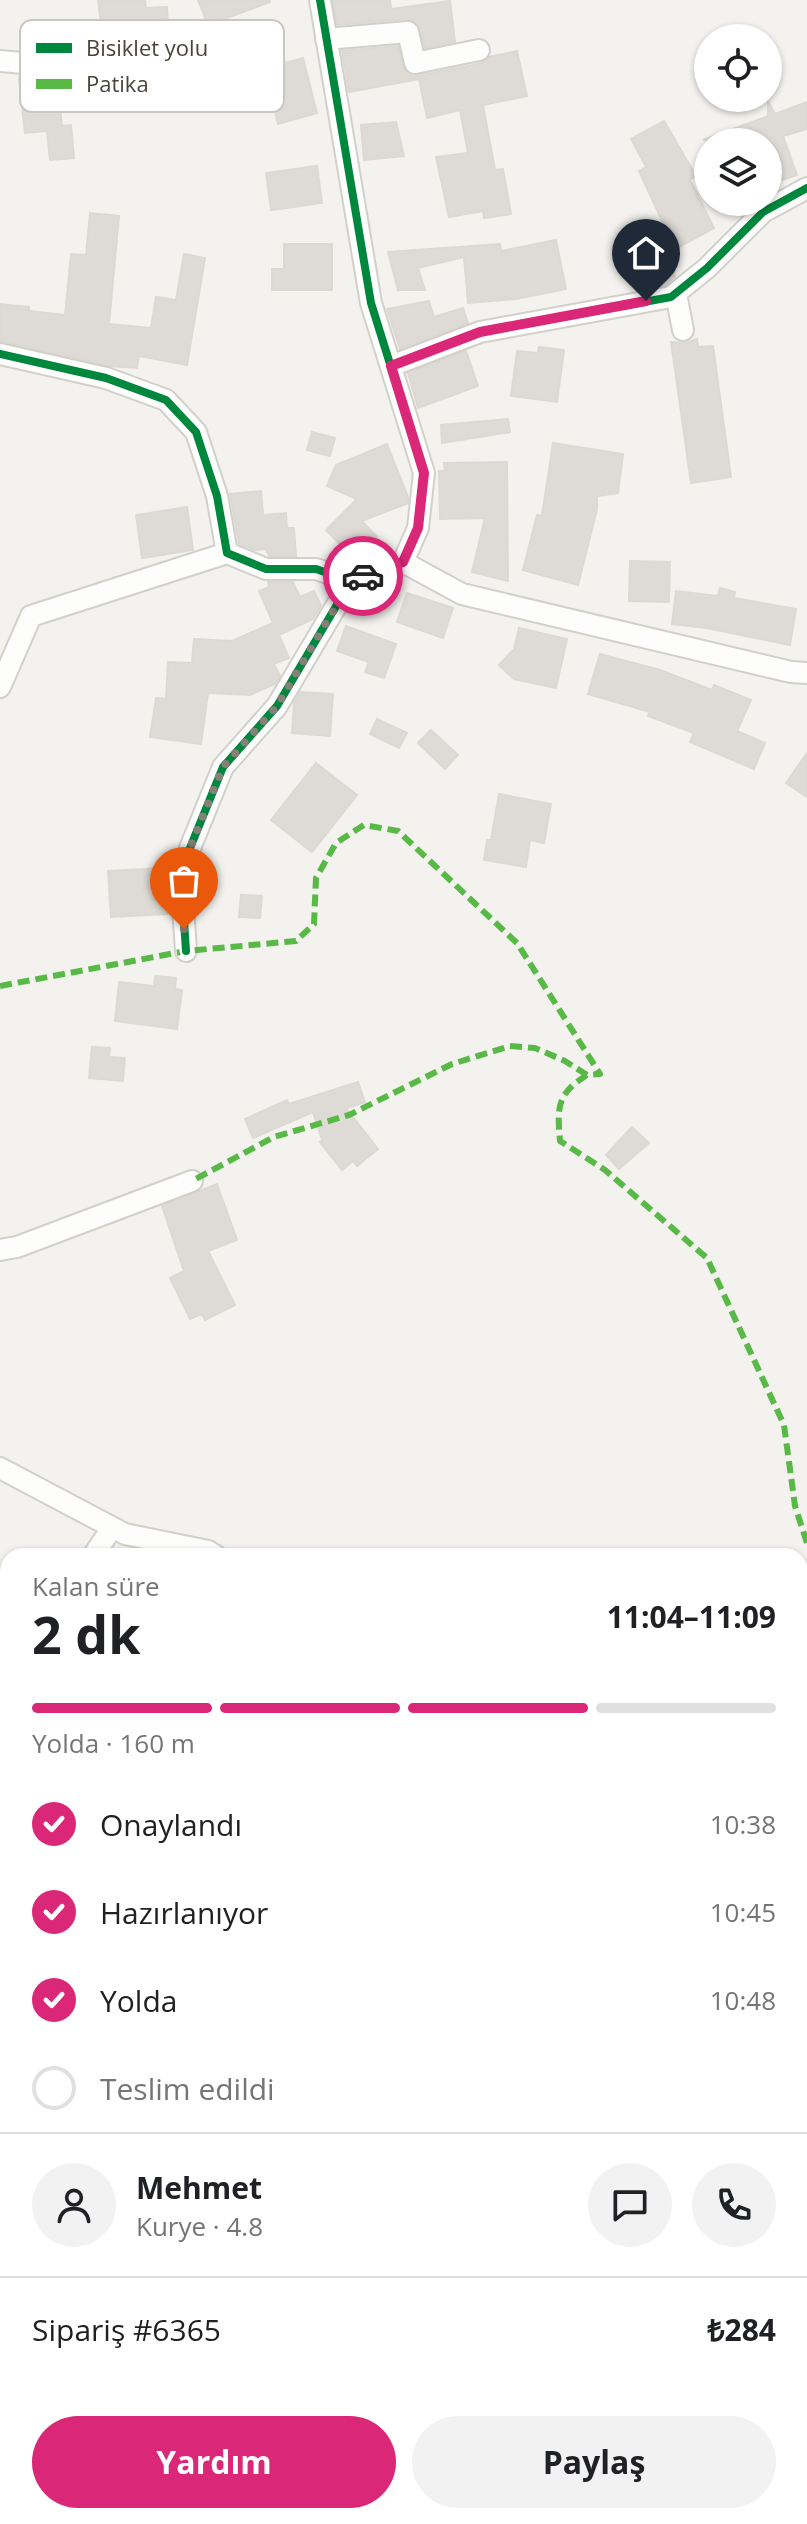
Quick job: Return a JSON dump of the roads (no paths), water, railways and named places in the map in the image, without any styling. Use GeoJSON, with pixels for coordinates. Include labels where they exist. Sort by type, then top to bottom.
{"type":"FeatureCollection","features":[{"type":"Feature","properties":{"kind":"street"},"geometry":{"type":"LineString","coordinates":[[0,687],[31,616],[227,553],[266,569],[316,569],[351,581],[403,562],[418,528],[424,473],[371,303],[320,0]]}},
{"type":"Feature","properties":{"kind":"street"},"geometry":{"type":"LineString","coordinates":[[326,39],[408,32],[415,63],[479,50]]}},
{"type":"Feature","properties":{"kind":"street"},"geometry":{"type":"LineString","coordinates":[[0,61],[20,63]]}},
{"type":"Feature","properties":{"kind":"street"},"geometry":{"type":"LineString","coordinates":[[391,366],[480,332],[671,297],[707,268],[763,212],[807,188]]}},
{"type":"Feature","properties":{"kind":"street"},"geometry":{"type":"LineString","coordinates":[[676,294],[683,330]]}},
{"type":"Feature","properties":{"kind":"street"},"geometry":{"type":"LineString","coordinates":[[0,354],[106,378],[166,400],[196,432],[217,496],[227,553]]}},
{"type":"Feature","properties":{"kind":"street"},"geometry":{"type":"LineString","coordinates":[[403,562],[462,594],[639,638],[807,673]]}},
{"type":"Feature","properties":{"kind":"street"},"geometry":{"type":"LineString","coordinates":[[186,951],[183,907],[190,848],[223,767],[277,706],[351,581]]}},
{"type":"Feature","properties":{"kind":"street"},"geometry":{"type":"LineString","coordinates":[[0,1250],[17,1247],[192,1181]]}},
{"type":"Feature","properties":{"kind":"street"},"geometry":{"type":"LineString","coordinates":[[0,1468],[125,1534],[193,1548]]}},
{"type":"Feature","properties":{"kind":"street"},"geometry":{"type":"LineString","coordinates":[[98,1548],[112,1528]]}}]}
